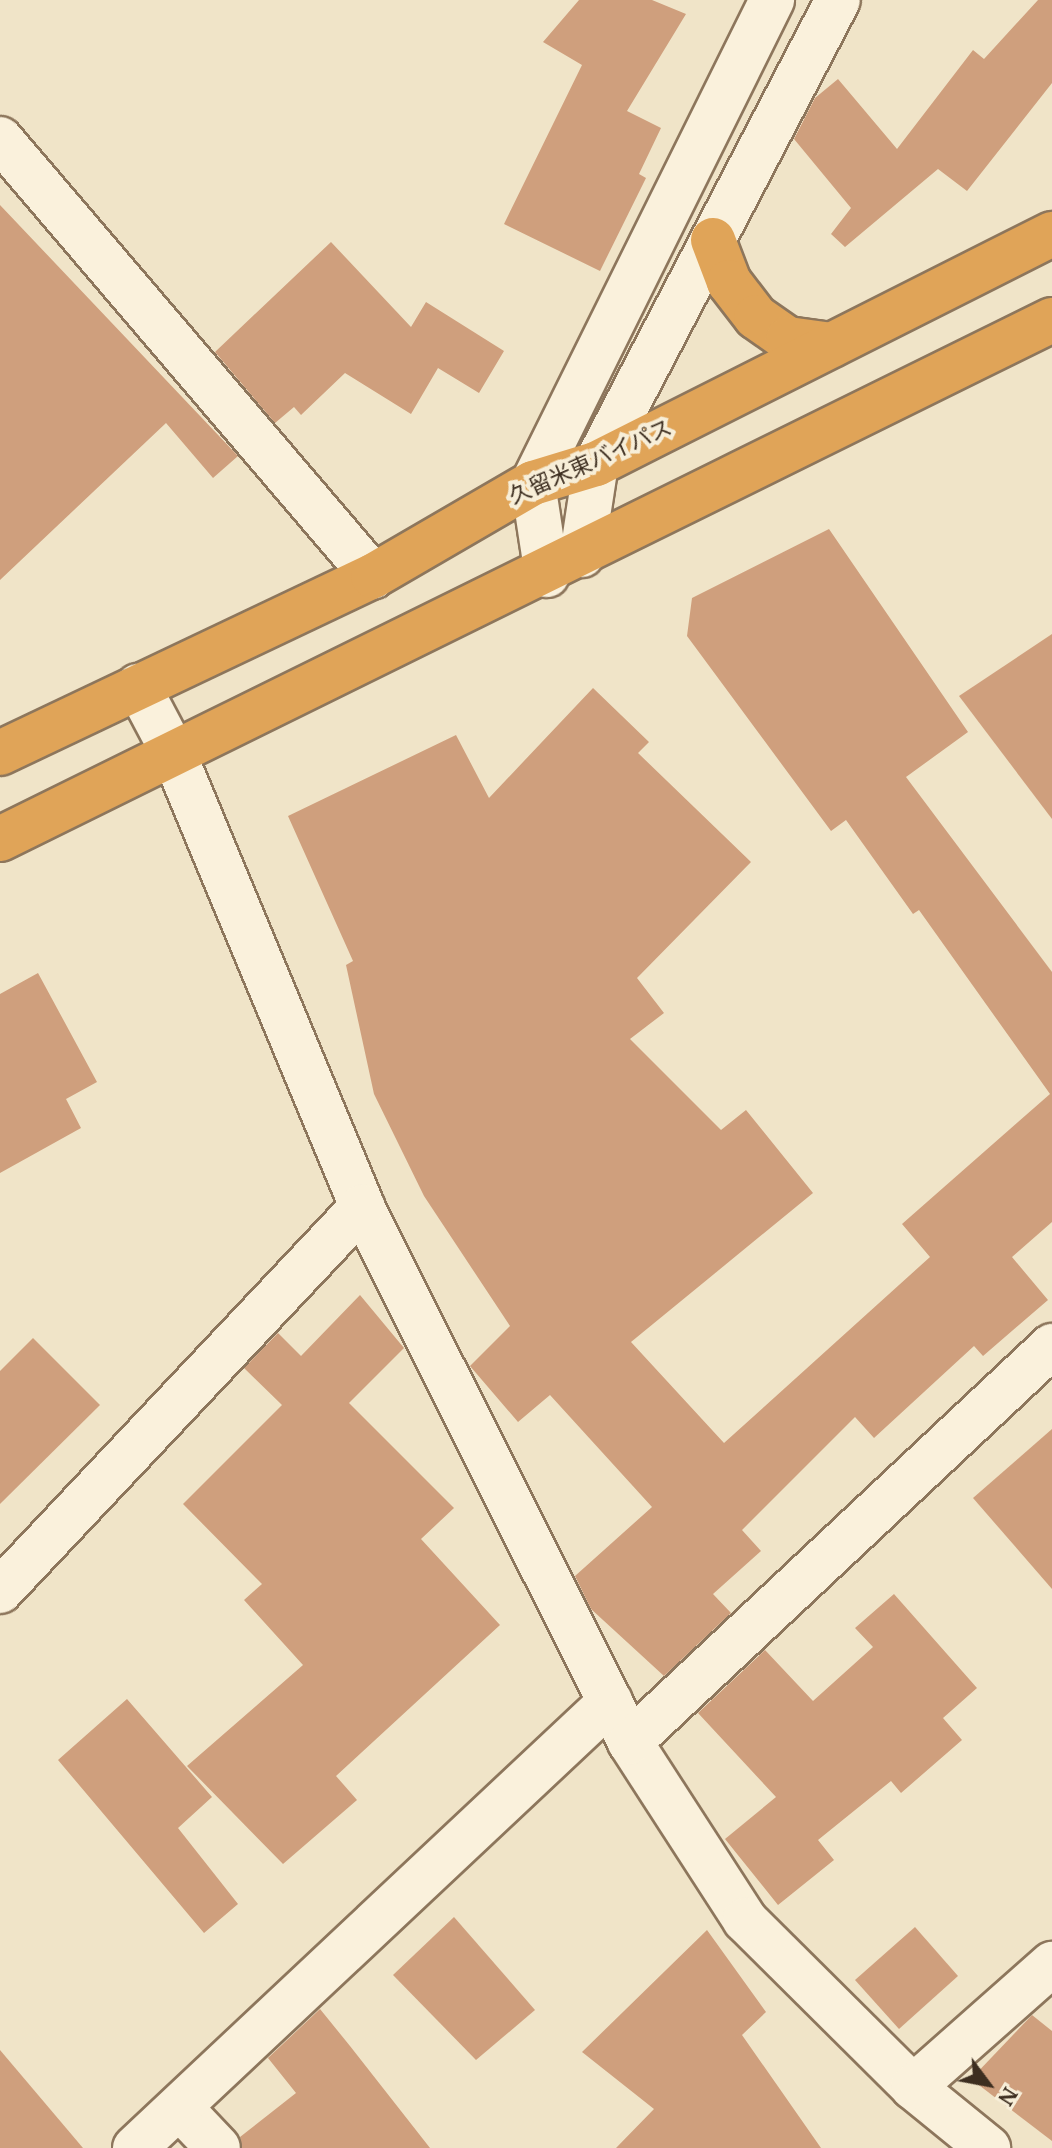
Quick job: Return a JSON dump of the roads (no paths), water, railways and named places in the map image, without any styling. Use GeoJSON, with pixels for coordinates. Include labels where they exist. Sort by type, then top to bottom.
{"type":"FeatureCollection","features":[{"type":"Feature","properties":{"kind":"highway","name":"久留米東バイパス"},"geometry":{"type":"LineString","coordinates":[[0,753],[373,576],[533,483],[596,464],[1052,234]]}},
{"type":"Feature","properties":{"kind":"highway"},"geometry":{"type":"LineString","coordinates":[[713,240],[729,282],[756,317],[788,339],[832,345]]}},
{"type":"Feature","properties":{"kind":"highway"},"geometry":{"type":"LineString","coordinates":[[0,839],[173,752],[565,565],[1052,320]]}},
{"type":"Feature","properties":{"kind":"street"},"geometry":{"type":"LineString","coordinates":[[565,565],[533,483],[772,0]]}},
{"type":"Feature","properties":{"kind":"street"},"geometry":{"type":"LineString","coordinates":[[565,565],[596,464],[838,0]]}},
{"type":"Feature","properties":{"kind":"street"},"geometry":{"type":"LineString","coordinates":[[0,139],[373,576]]}},
{"type":"Feature","properties":{"kind":"street"},"geometry":{"type":"LineString","coordinates":[[138,686],[173,752],[362,1207],[630,1742],[745,1920],[913,2087],[988,2148]]}},
{"type":"Feature","properties":{"kind":"street"},"geometry":{"type":"LineString","coordinates":[[0,1591],[362,1207]]}},
{"type":"Feature","properties":{"kind":"street"},"geometry":{"type":"LineString","coordinates":[[630,1742],[1052,1346]]}},
{"type":"Feature","properties":{"kind":"street"},"geometry":{"type":"LineString","coordinates":[[135,2148],[182,2110],[610,1702]]}},
{"type":"Feature","properties":{"kind":"street"},"geometry":{"type":"LineString","coordinates":[[913,2087],[1052,1964]]}},
{"type":"Feature","properties":{"kind":"street"},"geometry":{"type":"LineString","coordinates":[[182,2110],[218,2148]]}}]}
